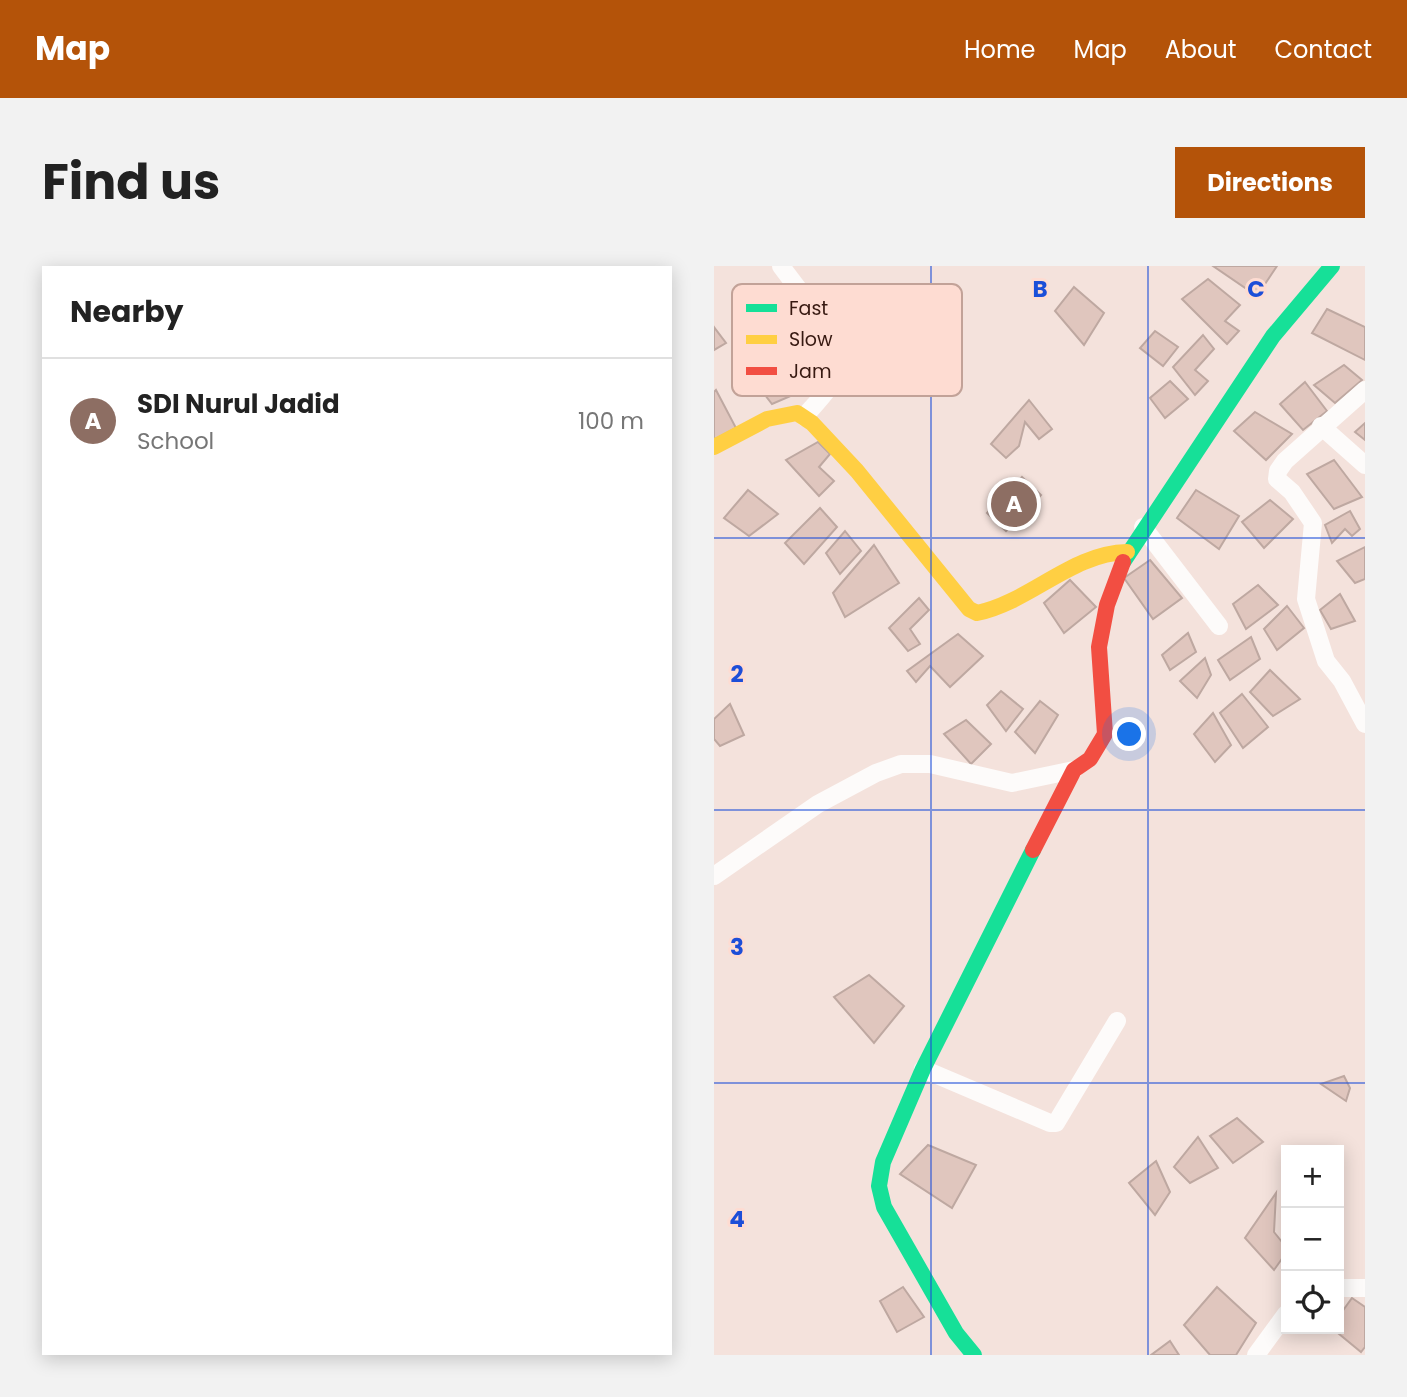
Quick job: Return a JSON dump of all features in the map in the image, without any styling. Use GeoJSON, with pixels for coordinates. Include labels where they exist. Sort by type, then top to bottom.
{"type":"FeatureCollection","features":[{"type":"Feature","properties":{"kind":"street"},"geometry":{"type":"LineString","coordinates":[[781,266],[794,284]]}},
{"type":"Feature","properties":{"kind":"street"},"geometry":{"type":"LineString","coordinates":[[714,876],[818,804],[901,764],[930,764],[1012,783],[1074,770],[1087,763],[1107,734],[1108,718],[1099,661],[1101,636],[1115,580],[1127,552],[1273,336],[1295,311],[1313,282],[1332,266]]}},
{"type":"Feature","properties":{"kind":"street"},"geometry":{"type":"LineString","coordinates":[[1365,390],[1321,426],[1285,461],[1278,471],[1277,479],[1292,492],[1313,523],[1306,598],[1326,662],[1342,681],[1365,723]]}},
{"type":"Feature","properties":{"kind":"street"},"geometry":{"type":"LineString","coordinates":[[804,417],[820,396]]}},
{"type":"Feature","properties":{"kind":"street"},"geometry":{"type":"LineString","coordinates":[[714,447],[775,417],[796,413],[804,417],[839,450],[969,609],[977,614],[1022,600],[1100,555],[1116,550],[1127,552]]}},
{"type":"Feature","properties":{"kind":"street"},"geometry":{"type":"LineString","coordinates":[[1321,426],[1365,465]]}},
{"type":"Feature","properties":{"kind":"street"},"geometry":{"type":"LineString","coordinates":[[1143,527],[1219,626]]}},
{"type":"Feature","properties":{"kind":"street"},"geometry":{"type":"LineString","coordinates":[[974,1355],[956,1333],[884,1207],[879,1186],[883,1162],[923,1069],[1074,770]]}},
{"type":"Feature","properties":{"kind":"street"},"geometry":{"type":"LineString","coordinates":[[923,1069],[1050,1123],[1056,1122],[1117,1021]]}},
{"type":"Feature","properties":{"kind":"street"},"geometry":{"type":"LineString","coordinates":[[1344,1288],[1365,1288]]}},
{"type":"Feature","properties":{"kind":"street"},"geometry":{"type":"LineString","coordinates":[[1255,1355],[1281,1321]]}},
{"type":"Feature","properties":{"kind":"building"},"geometry":{"type":"Polygon","coordinates":[[[1213,266],[1277,266],[1257,296],[1213,266]]]}},
{"type":"Feature","properties":{"kind":"building"},"geometry":{"type":"Polygon","coordinates":[[[1208,279],[1240,305],[1225,321],[1239,331],[1227,344],[1182,299],[1208,279]]]}},
{"type":"Feature","properties":{"kind":"building"},"geometry":{"type":"Polygon","coordinates":[[[1074,287],[1104,313],[1084,345],[1055,311],[1074,287]]]}},
{"type":"Feature","properties":{"kind":"building"},"geometry":{"type":"Polygon","coordinates":[[[1327,309],[1365,327],[1365,360],[1312,333],[1327,309]]]}},
{"type":"Feature","properties":{"kind":"building"},"geometry":{"type":"Polygon","coordinates":[[[714,327],[726,343],[714,350],[714,327]]]}},
{"type":"Feature","properties":{"kind":"building"},"geometry":{"type":"Polygon","coordinates":[[[1155,331],[1178,347],[1163,366],[1140,348],[1155,331]]]}},
{"type":"Feature","properties":{"kind":"building"},"geometry":{"type":"Polygon","coordinates":[[[1203,335],[1214,349],[1195,370],[1208,381],[1195,395],[1173,367],[1203,335]]]}},
{"type":"Feature","properties":{"kind":"building"},"geometry":{"type":"Polygon","coordinates":[[[1344,365],[1362,380],[1335,403],[1314,385],[1344,365]]]}},
{"type":"Feature","properties":{"kind":"building"},"geometry":{"type":"Polygon","coordinates":[[[1170,381],[1188,399],[1165,418],[1150,398],[1170,381]]]}},
{"type":"Feature","properties":{"kind":"building"},"geometry":{"type":"Polygon","coordinates":[[[1305,382],[1327,411],[1303,430],[1280,404],[1305,382]]]}},
{"type":"Feature","properties":{"kind":"building"},"geometry":{"type":"Polygon","coordinates":[[[716,390],[736,428],[714,440],[714,392],[716,390]]]}},
{"type":"Feature","properties":{"kind":"building"},"geometry":{"type":"Polygon","coordinates":[[[766,396],[791,396],[772,404],[766,396]]]}},
{"type":"Feature","properties":{"kind":"building"},"geometry":{"type":"Polygon","coordinates":[[[1029,400],[1052,429],[1039,439],[1025,422],[1019,446],[1006,458],[991,444],[1029,400]]]}},
{"type":"Feature","properties":{"kind":"building"},"geometry":{"type":"Polygon","coordinates":[[[1255,412],[1292,434],[1266,460],[1234,431],[1255,412]]]}},
{"type":"Feature","properties":{"kind":"building"},"geometry":{"type":"Polygon","coordinates":[[[1365,423],[1365,440],[1355,432],[1365,423]]]}},
{"type":"Feature","properties":{"kind":"building"},"geometry":{"type":"Polygon","coordinates":[[[818,442],[830,454],[819,467],[834,481],[819,496],[786,460],[818,442]]]}},
{"type":"Feature","properties":{"kind":"building"},"geometry":{"type":"Polygon","coordinates":[[[1334,460],[1362,497],[1334,509],[1307,474],[1334,460]]]}},
{"type":"Feature","properties":{"kind":"building"},"geometry":{"type":"Polygon","coordinates":[[[1022,477],[1041,495],[1006,531],[987,513],[1022,477]]]}},
{"type":"Feature","properties":{"kind":"building"},"geometry":{"type":"Polygon","coordinates":[[[748,490],[778,514],[749,536],[724,518],[748,490]]]}},
{"type":"Feature","properties":{"kind":"building"},"geometry":{"type":"Polygon","coordinates":[[[1196,490],[1239,516],[1219,549],[1177,518],[1196,490]]]}},
{"type":"Feature","properties":{"kind":"building"},"geometry":{"type":"Polygon","coordinates":[[[1270,500],[1293,519],[1264,548],[1242,522],[1270,500]]]}},
{"type":"Feature","properties":{"kind":"building"},"geometry":{"type":"Polygon","coordinates":[[[820,508],[837,527],[804,564],[785,543],[820,508]]]}},
{"type":"Feature","properties":{"kind":"building"},"geometry":{"type":"Polygon","coordinates":[[[1350,511],[1360,529],[1352,536],[1345,529],[1332,543],[1325,525],[1350,511]]]}},
{"type":"Feature","properties":{"kind":"building"},"geometry":{"type":"Polygon","coordinates":[[[845,531],[861,551],[840,574],[826,553],[845,531]]]}},
{"type":"Feature","properties":{"kind":"building"},"geometry":{"type":"Polygon","coordinates":[[[874,545],[899,583],[845,617],[833,593],[874,545]]]}},
{"type":"Feature","properties":{"kind":"building"},"geometry":{"type":"Polygon","coordinates":[[[1365,547],[1365,579],[1355,583],[1337,561],[1365,547]]]}},
{"type":"Feature","properties":{"kind":"building"},"geometry":{"type":"Polygon","coordinates":[[[1150,560],[1182,598],[1153,619],[1124,578],[1150,560]]]}},
{"type":"Feature","properties":{"kind":"building"},"geometry":{"type":"Polygon","coordinates":[[[1070,580],[1096,607],[1064,633],[1044,603],[1070,580]]]}},
{"type":"Feature","properties":{"kind":"building"},"geometry":{"type":"Polygon","coordinates":[[[1258,585],[1278,605],[1246,629],[1233,604],[1258,585]]]}},
{"type":"Feature","properties":{"kind":"building"},"geometry":{"type":"Polygon","coordinates":[[[1340,594],[1355,621],[1331,629],[1320,610],[1340,594]]]}},
{"type":"Feature","properties":{"kind":"building"},"geometry":{"type":"Polygon","coordinates":[[[919,598],[929,610],[910,629],[920,644],[908,651],[889,628],[919,598]]]}},
{"type":"Feature","properties":{"kind":"building"},"geometry":{"type":"Polygon","coordinates":[[[1287,606],[1304,628],[1277,650],[1264,629],[1287,606]]]}},
{"type":"Feature","properties":{"kind":"building"},"geometry":{"type":"Polygon","coordinates":[[[1188,633],[1196,652],[1170,670],[1162,655],[1188,633]]]}},
{"type":"Feature","properties":{"kind":"building"},"geometry":{"type":"Polygon","coordinates":[[[958,634],[983,656],[950,687],[930,666],[916,682],[907,671],[958,634]]]}},
{"type":"Feature","properties":{"kind":"building"},"geometry":{"type":"Polygon","coordinates":[[[1251,637],[1260,659],[1230,680],[1218,660],[1251,637]]]}},
{"type":"Feature","properties":{"kind":"building"},"geometry":{"type":"Polygon","coordinates":[[[1205,658],[1211,675],[1197,698],[1180,681],[1205,658]]]}},
{"type":"Feature","properties":{"kind":"building"},"geometry":{"type":"Polygon","coordinates":[[[1270,670],[1300,699],[1273,716],[1250,692],[1270,670]]]}},
{"type":"Feature","properties":{"kind":"building"},"geometry":{"type":"Polygon","coordinates":[[[1001,691],[1023,709],[1006,731],[987,705],[1001,691]]]}},
{"type":"Feature","properties":{"kind":"building"},"geometry":{"type":"Polygon","coordinates":[[[1242,694],[1268,727],[1243,748],[1220,713],[1242,694]]]}},
{"type":"Feature","properties":{"kind":"building"},"geometry":{"type":"Polygon","coordinates":[[[1040,701],[1058,715],[1035,753],[1015,732],[1040,701]]]}},
{"type":"Feature","properties":{"kind":"building"},"geometry":{"type":"Polygon","coordinates":[[[730,704],[744,735],[720,746],[714,739],[714,719],[730,704]]]}},
{"type":"Feature","properties":{"kind":"building"},"geometry":{"type":"Polygon","coordinates":[[[1213,713],[1231,745],[1215,762],[1194,734],[1213,713]]]}},
{"type":"Feature","properties":{"kind":"building"},"geometry":{"type":"Polygon","coordinates":[[[966,720],[991,744],[971,764],[944,734],[966,720]]]}},
{"type":"Feature","properties":{"kind":"building"},"geometry":{"type":"Polygon","coordinates":[[[869,975],[904,1006],[874,1043],[834,997],[869,975]]]}},
{"type":"Feature","properties":{"kind":"building"},"geometry":{"type":"Polygon","coordinates":[[[1344,1076],[1350,1088],[1346,1101],[1321,1084],[1344,1076]]]}},
{"type":"Feature","properties":{"kind":"building"},"geometry":{"type":"Polygon","coordinates":[[[1237,1118],[1263,1142],[1233,1163],[1210,1136],[1237,1118]]]}},
{"type":"Feature","properties":{"kind":"building"},"geometry":{"type":"Polygon","coordinates":[[[1198,1137],[1218,1168],[1190,1183],[1174,1167],[1198,1137]]]}},
{"type":"Feature","properties":{"kind":"building"},"geometry":{"type":"Polygon","coordinates":[[[928,1145],[976,1165],[952,1208],[900,1174],[928,1145]]]}},
{"type":"Feature","properties":{"kind":"building"},"geometry":{"type":"Polygon","coordinates":[[[1156,1161],[1170,1192],[1155,1215],[1129,1183],[1156,1161]]]}},
{"type":"Feature","properties":{"kind":"building"},"geometry":{"type":"Polygon","coordinates":[[[1276,1193],[1274,1232],[1281,1241],[1281,1260],[1274,1270],[1245,1238],[1276,1193]]]}},
{"type":"Feature","properties":{"kind":"building"},"geometry":{"type":"Polygon","coordinates":[[[903,1287],[924,1317],[897,1332],[880,1301],[903,1287]]]}},
{"type":"Feature","properties":{"kind":"building"},"geometry":{"type":"Polygon","coordinates":[[[1217,1287],[1256,1323],[1236,1355],[1210,1355],[1184,1325],[1217,1287]]]}},
{"type":"Feature","properties":{"kind":"building"},"geometry":{"type":"Polygon","coordinates":[[[1352,1298],[1365,1307],[1365,1347],[1361,1352],[1339,1334],[1344,1334],[1344,1309],[1352,1298]]]}},
{"type":"Feature","properties":{"kind":"building"},"geometry":{"type":"Polygon","coordinates":[[[1170,1341],[1179,1355],[1151,1355],[1170,1341]]]}},
{"type":"Feature","properties":{"kind":"traffic: fast"},"geometry":{"type":"LineString","coordinates":[[1123,562],[1273,336],[1332,266]]}},
{"type":"Feature","properties":{"kind":"traffic: fast"},"geometry":{"type":"LineString","coordinates":[[974,1355],[956,1333],[884,1207],[879,1186],[883,1162],[923,1069],[1033,850]]}},
{"type":"Feature","properties":{"kind":"traffic: slow"},"geometry":{"type":"LineString","coordinates":[[714,447],[767,419],[797,413],[812,423],[857,471],[969,609],[977,613],[1015,599],[1088,560],[1127,552]]}},
{"type":"Feature","properties":{"kind":"traffic: jam"},"geometry":{"type":"LineString","coordinates":[[1033,850],[1074,770],[1090,759],[1105,734],[1099,647],[1107,605],[1123,562]]}},
{"type":"Feature","properties":{"kind":"place","name":"SDI Nurul Jadid"},"geometry":{"type":"Point","coordinates":[1014,504]}}]}
